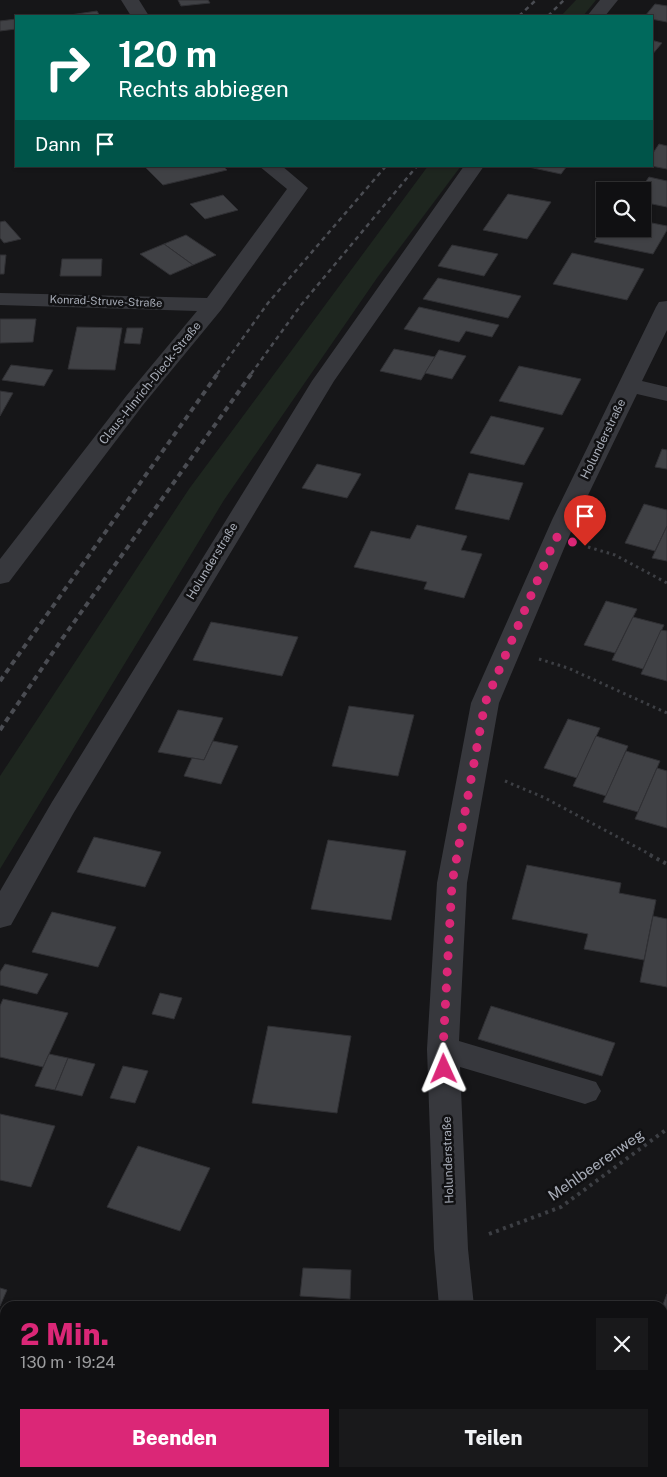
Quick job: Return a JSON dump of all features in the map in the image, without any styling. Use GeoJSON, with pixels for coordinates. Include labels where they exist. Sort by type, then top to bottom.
{"type":"FeatureCollection","features":[{"type":"Feature","properties":{"kind":"street"},"geometry":{"type":"LineString","coordinates":[[130,0],[139,15]]}},
{"type":"Feature","properties":{"kind":"street"},"geometry":{"type":"LineString","coordinates":[[597,15],[609,0]]}},
{"type":"Feature","properties":{"kind":"street","name":"Claus-Hinrich-Dieck-Straße"},"geometry":{"type":"LineString","coordinates":[[0,576],[135,400],[213,305],[298,188],[270,167]]}},
{"type":"Feature","properties":{"kind":"street","name":"Holunderstraße"},"geometry":{"type":"LineString","coordinates":[[0,916],[62,809],[323,381],[473,167]]}},
{"type":"Feature","properties":{"kind":"street","name":"Konrad-Struve-Straße"},"geometry":{"type":"LineString","coordinates":[[0,299],[213,305]]}},
{"type":"Feature","properties":{"kind":"street","name":"Holunderstraße"},"geometry":{"type":"LineString","coordinates":[[456,1301],[443,1049],[452,883],[485,703],[556,537],[667,307]]}},
{"type":"Feature","properties":{"kind":"street"},"geometry":{"type":"LineString","coordinates":[[629,385],[667,394]]}},
{"type":"Feature","properties":{"kind":"street"},"geometry":{"type":"LineString","coordinates":[[443,1049],[586,1091]]}},
{"type":"Feature","properties":{"kind":"path"},"geometry":{"type":"LineString","coordinates":[[556,537],[615,555],[667,583]]}},
{"type":"Feature","properties":{"kind":"path"},"geometry":{"type":"LineString","coordinates":[[507,650],[568,668],[667,713]]}},
{"type":"Feature","properties":{"kind":"path"},"geometry":{"type":"LineString","coordinates":[[472,767],[545,798],[667,864]]}},
{"type":"Feature","properties":{"kind":"path","name":"Mehlbeerenweg"},"geometry":{"type":"LineString","coordinates":[[452,1249],[561,1207],[667,1129]]}},
{"type":"Feature","properties":{"kind":"shaded area"},"geometry":{"type":"Polygon","coordinates":[[[576,0],[596,0],[584,15],[562,15],[576,0]]]}},
{"type":"Feature","properties":{"kind":"shaded area"},"geometry":{"type":"Polygon","coordinates":[[[427,167],[460,167],[377,278],[224,500],[0,869],[0,776],[189,489],[427,167]]]}},
{"type":"Feature","properties":{"kind":"building"},"geometry":{"type":"Polygon","coordinates":[[[178,0],[208,0],[210,3],[181,6],[178,0]]]}},
{"type":"Feature","properties":{"kind":"building"},"geometry":{"type":"Polygon","coordinates":[[[655,4],[667,6],[667,22],[653,19],[653,15],[646,15],[655,4]]]}},
{"type":"Feature","properties":{"kind":"building"},"geometry":{"type":"Polygon","coordinates":[[[97,11],[99,15],[70,15],[97,11]]]}},
{"type":"Feature","properties":{"kind":"building"},"geometry":{"type":"Polygon","coordinates":[[[15,19],[15,29],[0,31],[0,21],[15,19]]]}},
{"type":"Feature","properties":{"kind":"building"},"geometry":{"type":"Polygon","coordinates":[[[653,41],[662,43],[653,54],[653,41]]]}},
{"type":"Feature","properties":{"kind":"building"},"geometry":{"type":"Polygon","coordinates":[[[659,144],[667,146],[667,169],[653,166],[653,153],[659,144]]]}},
{"type":"Feature","properties":{"kind":"building"},"geometry":{"type":"Polygon","coordinates":[[[145,167],[224,167],[227,170],[163,185],[145,167]]]}},
{"type":"Feature","properties":{"kind":"building"},"geometry":{"type":"Polygon","coordinates":[[[529,167],[566,167],[561,174],[529,167]]]}},
{"type":"Feature","properties":{"kind":"building"},"geometry":{"type":"Polygon","coordinates":[[[649,177],[667,181],[667,207],[651,204],[651,182],[645,182],[649,177]]]}},
{"type":"Feature","properties":{"kind":"building"},"geometry":{"type":"Polygon","coordinates":[[[508,194],[551,202],[527,239],[483,230],[508,194]]]}},
{"type":"Feature","properties":{"kind":"building"},"geometry":{"type":"Polygon","coordinates":[[[223,195],[238,210],[205,219],[190,204],[223,195]]]}},
{"type":"Feature","properties":{"kind":"building"},"geometry":{"type":"Polygon","coordinates":[[[5,221],[21,239],[4,243],[0,238],[0,222],[5,221]]]}},
{"type":"Feature","properties":{"kind":"building"},"geometry":{"type":"Polygon","coordinates":[[[651,223],[667,226],[667,230],[653,254],[594,242],[597,237],[651,237],[651,223]]]}},
{"type":"Feature","properties":{"kind":"building"},"geometry":{"type":"Polygon","coordinates":[[[186,235],[216,255],[193,265],[164,244],[186,235]]]}},
{"type":"Feature","properties":{"kind":"building"},"geometry":{"type":"Polygon","coordinates":[[[164,244],[193,265],[170,275],[140,254],[164,244]]]}},
{"type":"Feature","properties":{"kind":"building"},"geometry":{"type":"Polygon","coordinates":[[[452,245],[498,254],[484,276],[438,266],[452,245]]]}},
{"type":"Feature","properties":{"kind":"building"},"geometry":{"type":"Polygon","coordinates":[[[572,253],[644,269],[627,300],[553,284],[572,253]]]}},
{"type":"Feature","properties":{"kind":"building"},"geometry":{"type":"Polygon","coordinates":[[[0,255],[6,255],[4,274],[0,274],[0,255]]]}},
{"type":"Feature","properties":{"kind":"building"},"geometry":{"type":"Polygon","coordinates":[[[62,259],[102,259],[101,276],[60,276],[62,259]]]}},
{"type":"Feature","properties":{"kind":"building"},"geometry":{"type":"Polygon","coordinates":[[[438,278],[521,296],[508,318],[423,299],[438,278]]]}},
{"type":"Feature","properties":{"kind":"building"},"geometry":{"type":"Polygon","coordinates":[[[419,307],[499,325],[492,337],[466,331],[459,342],[404,329],[419,307]]]}},
{"type":"Feature","properties":{"kind":"building"},"geometry":{"type":"Polygon","coordinates":[[[0,319],[36,319],[33,342],[0,343],[0,319]]]}},
{"type":"Feature","properties":{"kind":"building"},"geometry":{"type":"Polygon","coordinates":[[[77,327],[122,328],[115,370],[68,369],[77,327]]]}},
{"type":"Feature","properties":{"kind":"building"},"geometry":{"type":"Polygon","coordinates":[[[127,328],[143,328],[140,344],[124,343],[127,328]]]}},
{"type":"Feature","properties":{"kind":"building"},"geometry":{"type":"Polygon","coordinates":[[[394,349],[435,357],[421,380],[380,371],[394,349]]]}},
{"type":"Feature","properties":{"kind":"building"},"geometry":{"type":"Polygon","coordinates":[[[439,350],[466,356],[452,379],[425,373],[439,350]]]}},
{"type":"Feature","properties":{"kind":"building"},"geometry":{"type":"Polygon","coordinates":[[[11,365],[53,370],[44,386],[2,380],[11,365]]]}},
{"type":"Feature","properties":{"kind":"building"},"geometry":{"type":"Polygon","coordinates":[[[519,366],[581,379],[562,415],[499,401],[519,366]]]}},
{"type":"Feature","properties":{"kind":"building"},"geometry":{"type":"Polygon","coordinates":[[[0,391],[13,393],[0,416],[0,391]]]}},
{"type":"Feature","properties":{"kind":"building"},"geometry":{"type":"Polygon","coordinates":[[[491,416],[544,428],[524,465],[470,453],[491,416]]]}},
{"type":"Feature","properties":{"kind":"building"},"geometry":{"type":"Polygon","coordinates":[[[662,449],[667,450],[667,469],[655,467],[662,449]]]}},
{"type":"Feature","properties":{"kind":"building"},"geometry":{"type":"Polygon","coordinates":[[[317,464],[361,474],[347,498],[302,488],[317,464]]]}},
{"type":"Feature","properties":{"kind":"building"},"geometry":{"type":"Polygon","coordinates":[[[469,473],[523,483],[509,520],[455,509],[469,473]]]}},
{"type":"Feature","properties":{"kind":"building"},"geometry":{"type":"Polygon","coordinates":[[[644,504],[667,510],[667,526],[655,551],[625,543],[644,504]]]}},
{"type":"Feature","properties":{"kind":"building"},"geometry":{"type":"Polygon","coordinates":[[[417,525],[467,536],[461,550],[482,554],[464,598],[424,589],[427,582],[354,567],[371,531],[410,539],[417,525]]]}},
{"type":"Feature","properties":{"kind":"building"},"geometry":{"type":"Polygon","coordinates":[[[667,526],[667,561],[652,558],[667,526]]]}},
{"type":"Feature","properties":{"kind":"building"},"geometry":{"type":"Polygon","coordinates":[[[606,601],[637,609],[615,653],[584,645],[606,601]]]}},
{"type":"Feature","properties":{"kind":"building"},"geometry":{"type":"Polygon","coordinates":[[[633,617],[664,625],[643,669],[612,660],[633,617]]]}},
{"type":"Feature","properties":{"kind":"building"},"geometry":{"type":"Polygon","coordinates":[[[211,622],[298,637],[282,676],[193,660],[211,622]]]}},
{"type":"Feature","properties":{"kind":"building"},"geometry":{"type":"Polygon","coordinates":[[[661,630],[667,631],[667,681],[641,674],[661,630]]]}},
{"type":"Feature","properties":{"kind":"building"},"geometry":{"type":"Polygon","coordinates":[[[349,706],[414,715],[398,776],[332,766],[349,706]]]}},
{"type":"Feature","properties":{"kind":"building"},"geometry":{"type":"Polygon","coordinates":[[[178,710],[223,718],[204,760],[158,752],[178,710]]]}},
{"type":"Feature","properties":{"kind":"building"},"geometry":{"type":"Polygon","coordinates":[[[568,719],[600,728],[577,778],[544,768],[568,719]]]}},
{"type":"Feature","properties":{"kind":"building"},"geometry":{"type":"Polygon","coordinates":[[[596,736],[628,746],[606,796],[573,786],[596,736]]]}},
{"type":"Feature","properties":{"kind":"building"},"geometry":{"type":"Polygon","coordinates":[[[213,741],[238,746],[221,784],[184,776],[192,758],[204,760],[213,741]]]}},
{"type":"Feature","properties":{"kind":"building"},"geometry":{"type":"Polygon","coordinates":[[[626,751],[660,761],[638,812],[603,802],[626,751]]]}},
{"type":"Feature","properties":{"kind":"building"},"geometry":{"type":"Polygon","coordinates":[[[657,768],[667,771],[667,828],[635,819],[657,768]]]}},
{"type":"Feature","properties":{"kind":"building"},"geometry":{"type":"Polygon","coordinates":[[[94,837],[161,852],[145,887],[77,872],[94,837]]]}},
{"type":"Feature","properties":{"kind":"building"},"geometry":{"type":"Polygon","coordinates":[[[328,840],[406,851],[391,920],[311,909],[328,840]]]}},
{"type":"Feature","properties":{"kind":"building"},"geometry":{"type":"Polygon","coordinates":[[[527,865],[621,883],[619,893],[656,900],[644,960],[584,949],[588,934],[512,919],[527,865]]]}},
{"type":"Feature","properties":{"kind":"building"},"geometry":{"type":"Polygon","coordinates":[[[52,912],[116,927],[98,967],[32,952],[52,912]]]}},
{"type":"Feature","properties":{"kind":"building"},"geometry":{"type":"Polygon","coordinates":[[[653,916],[667,919],[667,987],[640,982],[653,916]]]}},
{"type":"Feature","properties":{"kind":"building"},"geometry":{"type":"Polygon","coordinates":[[[5,964],[48,974],[37,994],[0,985],[0,972],[5,964]]]}},
{"type":"Feature","properties":{"kind":"building"},"geometry":{"type":"Polygon","coordinates":[[[160,993],[182,998],[174,1019],[152,1014],[160,993]]]}},
{"type":"Feature","properties":{"kind":"building"},"geometry":{"type":"Polygon","coordinates":[[[3,999],[68,1013],[43,1067],[0,1057],[0,1006],[3,999]]]}},
{"type":"Feature","properties":{"kind":"building"},"geometry":{"type":"Polygon","coordinates":[[[491,1006],[615,1043],[602,1076],[478,1039],[491,1006]]]}},
{"type":"Feature","properties":{"kind":"building"},"geometry":{"type":"Polygon","coordinates":[[[268,1026],[351,1036],[337,1113],[252,1103],[268,1026]]]}},
{"type":"Feature","properties":{"kind":"building"},"geometry":{"type":"Polygon","coordinates":[[[49,1054],[68,1058],[55,1090],[35,1086],[49,1054]]]}},
{"type":"Feature","properties":{"kind":"building"},"geometry":{"type":"Polygon","coordinates":[[[68,1058],[95,1064],[82,1096],[55,1090],[68,1058]]]}},
{"type":"Feature","properties":{"kind":"building"},"geometry":{"type":"Polygon","coordinates":[[[123,1066],[148,1071],[135,1103],[110,1098],[123,1066]]]}},
{"type":"Feature","properties":{"kind":"building"},"geometry":{"type":"Polygon","coordinates":[[[0,1114],[55,1126],[31,1187],[0,1180],[0,1114]]]}},
{"type":"Feature","properties":{"kind":"building"},"geometry":{"type":"Polygon","coordinates":[[[138,1146],[210,1168],[180,1231],[107,1207],[138,1146]]]}},
{"type":"Feature","properties":{"kind":"building"},"geometry":{"type":"Polygon","coordinates":[[[303,1268],[351,1270],[350,1299],[300,1296],[303,1268]]]}},
{"type":"Feature","properties":{"kind":"building"},"geometry":{"type":"Polygon","coordinates":[[[0,1288],[7,1290],[2,1301],[0,1301],[0,1288]]]}},
{"type":"Feature","properties":{"kind":"railway"},"geometry":{"type":"LineString","coordinates":[[520,15],[536,0]]}},
{"type":"Feature","properties":{"kind":"railway"},"geometry":{"type":"LineString","coordinates":[[549,15],[564,0]]}},
{"type":"Feature","properties":{"kind":"railway"},"geometry":{"type":"LineString","coordinates":[[217,374],[268,303],[385,167]]}},
{"type":"Feature","properties":{"kind":"railway"},"geometry":{"type":"LineString","coordinates":[[251,374],[301,305],[416,167]]}},
{"type":"Feature","properties":{"kind":"railway"},"geometry":{"type":"LineString","coordinates":[[0,681],[218,373]]}},
{"type":"Feature","properties":{"kind":"railway"},"geometry":{"type":"LineString","coordinates":[[0,730],[62,639],[252,373]]}},
{"type":"Feature","properties":{"kind":"route"},"geometry":{"type":"LineString","coordinates":[[444,1069],[443,1049],[452,883],[485,703],[556,537],[585,546]]}}]}
